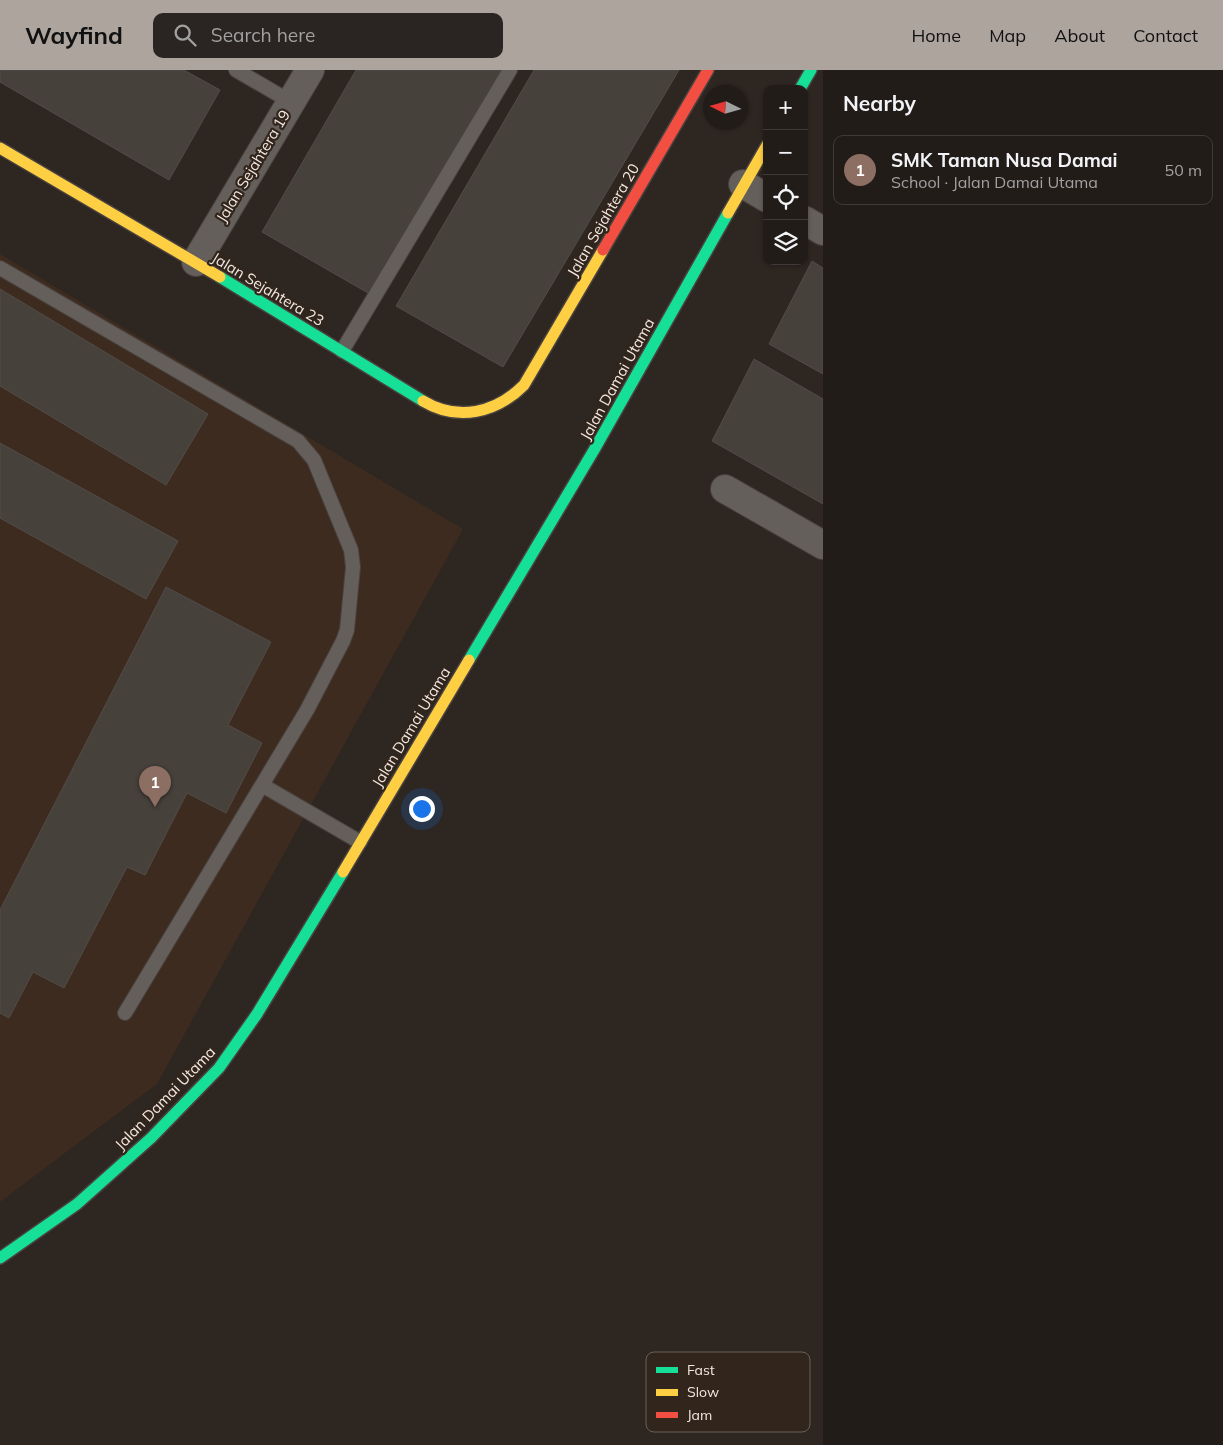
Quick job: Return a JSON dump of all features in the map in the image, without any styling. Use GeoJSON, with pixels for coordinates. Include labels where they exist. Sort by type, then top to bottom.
{"type":"FeatureCollection","features":[{"type":"Feature","properties":{"kind":"street","name":"Jalan Sejahtera 19"},"geometry":{"type":"LineString","coordinates":[[196,262],[310,70]]}},
{"type":"Feature","properties":{"kind":"street","name":"Jalan Sejahtera 20"},"geometry":{"type":"LineString","coordinates":[[524,385],[708,70]]}},
{"type":"Feature","properties":{"kind":"street"},"geometry":{"type":"LineString","coordinates":[[802,85],[811,70]]}},
{"type":"Feature","properties":{"kind":"street","name":"Jalan Sejahtera 23"},"geometry":{"type":"LineString","coordinates":[[0,148],[196,262],[428,404],[451,412],[476,412],[499,405],[524,385]]}},
{"type":"Feature","properties":{"kind":"street","name":"Jalan Damai Utama"},"geometry":{"type":"LineString","coordinates":[[0,1258],[77,1204],[151,1138],[219,1068],[257,1014],[287,967],[594,450],[763,152]]}},
{"type":"Feature","properties":{"kind":"street"},"geometry":{"type":"LineString","coordinates":[[744,184],[763,196]]}},
{"type":"Feature","properties":{"kind":"street"},"geometry":{"type":"LineString","coordinates":[[808,222],[823,231]]}},
{"type":"Feature","properties":{"kind":"street"},"geometry":{"type":"LineString","coordinates":[[725,489],[823,545]]}},
{"type":"Feature","properties":{"kind":"lane"},"geometry":{"type":"LineString","coordinates":[[236,70],[292,102]]}},
{"type":"Feature","properties":{"kind":"lane"},"geometry":{"type":"LineString","coordinates":[[342,351],[510,70]]}},
{"type":"Feature","properties":{"kind":"lane"},"geometry":{"type":"LineString","coordinates":[[0,268],[298,441],[314,460],[352,550],[353,567],[347,630],[341,647],[307,710],[125,1013]]}},
{"type":"Feature","properties":{"kind":"lane"},"geometry":{"type":"LineString","coordinates":[[262,785],[360,842]]}},
{"type":"Feature","properties":{"kind":"shaded area"},"geometry":{"type":"Polygon","coordinates":[[[0,254],[463,529],[157,1084],[0,1202],[0,254]]]}},
{"type":"Feature","properties":{"kind":"building"},"geometry":{"type":"Polygon","coordinates":[[[0,70],[184,70],[220,90],[169,180],[0,82],[0,70]]]}},
{"type":"Feature","properties":{"kind":"building"},"geometry":{"type":"Polygon","coordinates":[[[356,70],[501,70],[368,293],[262,232],[356,70]]]}},
{"type":"Feature","properties":{"kind":"building"},"geometry":{"type":"Polygon","coordinates":[[[534,70],[679,70],[503,367],[396,306],[534,70]]]}},
{"type":"Feature","properties":{"kind":"building"},"geometry":{"type":"Polygon","coordinates":[[[812,261],[823,268],[823,374],[769,344],[812,261]]]}},
{"type":"Feature","properties":{"kind":"building"},"geometry":{"type":"Polygon","coordinates":[[[0,289],[208,414],[166,485],[0,386],[0,289]]]}},
{"type":"Feature","properties":{"kind":"building"},"geometry":{"type":"Polygon","coordinates":[[[754,359],[823,399],[823,504],[712,441],[754,359]]]}},
{"type":"Feature","properties":{"kind":"building"},"geometry":{"type":"Polygon","coordinates":[[[0,443],[178,541],[146,599],[0,518],[0,443]]]}},
{"type":"Feature","properties":{"kind":"building"},"geometry":{"type":"Polygon","coordinates":[[[166,587],[271,642],[228,725],[262,743],[226,813],[187,793],[145,875],[127,867],[64,988],[33,972],[9,1018],[0,1013],[0,910],[166,587]]]}},
{"type":"Feature","properties":{"kind":"traffic: fast"},"geometry":{"type":"LineString","coordinates":[[802,85],[811,70]]}},
{"type":"Feature","properties":{"kind":"traffic: fast"},"geometry":{"type":"LineString","coordinates":[[469,660],[594,450],[728,213]]}},
{"type":"Feature","properties":{"kind":"traffic: fast"},"geometry":{"type":"LineString","coordinates":[[220,277],[423,401]]}},
{"type":"Feature","properties":{"kind":"traffic: fast"},"geometry":{"type":"LineString","coordinates":[[0,1258],[77,1204],[151,1138],[219,1068],[257,1014],[343,872]]}},
{"type":"Feature","properties":{"kind":"traffic: slow"},"geometry":{"type":"LineString","coordinates":[[0,148],[220,277]]}},
{"type":"Feature","properties":{"kind":"traffic: slow"},"geometry":{"type":"LineString","coordinates":[[728,213],[763,152]]}},
{"type":"Feature","properties":{"kind":"traffic: slow"},"geometry":{"type":"LineString","coordinates":[[423,401],[436,407],[463,413],[489,408],[513,395],[524,385],[603,250]]}},
{"type":"Feature","properties":{"kind":"traffic: slow"},"geometry":{"type":"LineString","coordinates":[[343,872],[469,660]]}},
{"type":"Feature","properties":{"kind":"traffic: jam"},"geometry":{"type":"LineString","coordinates":[[603,250],[708,70]]}},
{"type":"Feature","properties":{"kind":"place","name":"SMK Taman Nusa Damai"},"geometry":{"type":"Point","coordinates":[155,807]}}]}
